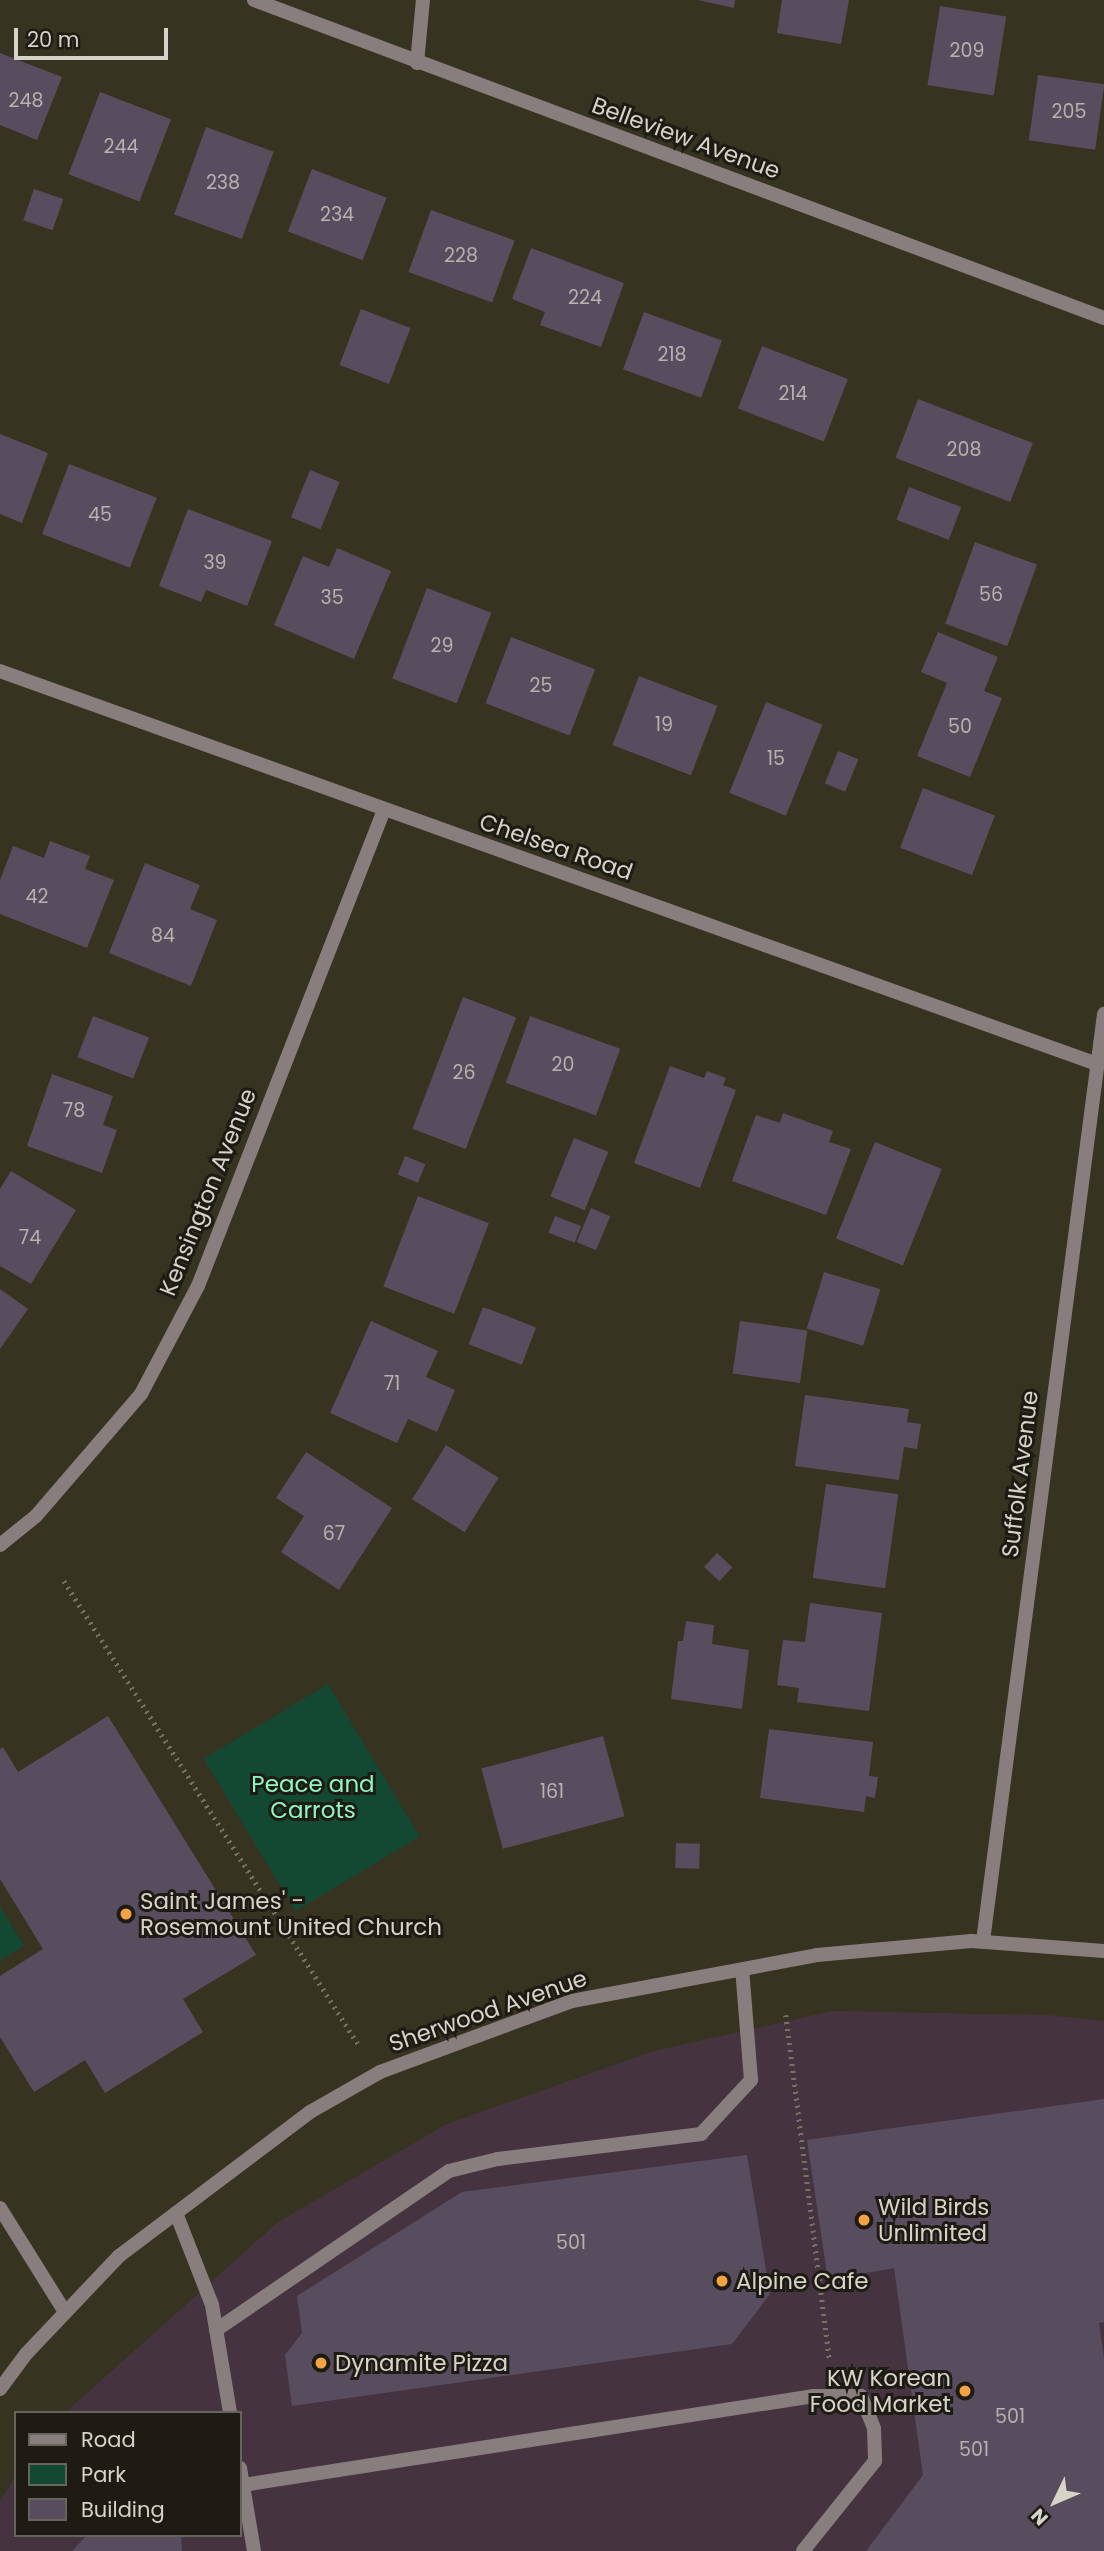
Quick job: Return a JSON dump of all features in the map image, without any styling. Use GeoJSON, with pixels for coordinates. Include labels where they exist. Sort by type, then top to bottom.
{"type":"FeatureCollection","features":[{"type":"Feature","properties":{"kind":"street","name":"Belleview Avenue"},"geometry":{"type":"LineString","coordinates":[[254,0],[1104,317]]}},
{"type":"Feature","properties":{"kind":"street"},"geometry":{"type":"LineString","coordinates":[[417,63],[423,0]]}},
{"type":"Feature","properties":{"kind":"street","name":"Chelsea Road"},"geometry":{"type":"LineString","coordinates":[[0,671],[1097,1064]]}},
{"type":"Feature","properties":{"kind":"street","name":"Kensington Avenue"},"geometry":{"type":"LineString","coordinates":[[0,1545],[36,1516],[141,1394],[192,1298],[384,810]]}},
{"type":"Feature","properties":{"kind":"street","name":"Suffolk Avenue"},"geometry":{"type":"LineString","coordinates":[[983,1941],[1104,1014]]}},
{"type":"Feature","properties":{"kind":"street","name":"Sherwood Avenue"},"geometry":{"type":"LineString","coordinates":[[0,2389],[26,2354],[119,2256],[310,2112],[380,2072],[572,2001],[817,1955],[983,1941],[1104,1951]]}},
{"type":"Feature","properties":{"kind":"street"},"geometry":{"type":"LineString","coordinates":[[216,2330],[449,2171],[498,2159],[701,2134],[751,2080],[742,1969]]}},
{"type":"Feature","properties":{"kind":"street"},"geometry":{"type":"LineString","coordinates":[[0,2208],[65,2312]]}},
{"type":"Feature","properties":{"kind":"street"},"geometry":{"type":"LineString","coordinates":[[176,2213],[212,2305],[230,2411]]}},
{"type":"Feature","properties":{"kind":"street"},"geometry":{"type":"LineString","coordinates":[[243,2485],[814,2396],[861,2396],[874,2429],[875,2461],[803,2551]]}},
{"type":"Feature","properties":{"kind":"street"},"geometry":{"type":"LineString","coordinates":[[242,2479],[254,2551]]}},
{"type":"Feature","properties":{"kind":"path"},"geometry":{"type":"LineString","coordinates":[[64,1581],[346,2028],[380,2072]]}},
{"type":"Feature","properties":{"kind":"path"},"geometry":{"type":"LineString","coordinates":[[786,2015],[835,2396]]}},
{"type":"Feature","properties":{"kind":"shaded area"},"geometry":{"type":"Polygon","coordinates":[[[832,2011],[1047,2015],[1104,2021],[1104,2551],[0,2551],[0,2501],[14,2479],[14,2537],[242,2537],[242,2411],[67,2411],[278,2222],[447,2124],[654,2051],[832,2011]]]}},
{"type":"Feature","properties":{"kind":"green space","name":"Peace and Carrots"},"geometry":{"type":"Polygon","coordinates":[[[328,1684],[420,1837],[295,1911],[204,1759],[328,1684]]]}},
{"type":"Feature","properties":{"kind":"green space"},"geometry":{"type":"Polygon","coordinates":[[[0,1906],[24,1946],[0,1960],[0,1906]]]}},
{"type":"Feature","properties":{"kind":"building"},"geometry":{"type":"Polygon","coordinates":[[[698,0],[735,0],[734,8],[698,0]]]}},
{"type":"Feature","properties":{"kind":"building"},"geometry":{"type":"Polygon","coordinates":[[[782,0],[849,0],[841,44],[777,33],[782,0]]]}},
{"type":"Feature","properties":{"kind":"building"},"geometry":{"type":"Polygon","coordinates":[[[940,6],[1006,16],[994,95],[927,85],[940,6]]]}},
{"type":"Feature","properties":{"kind":"building"},"geometry":{"type":"Polygon","coordinates":[[[0,53],[62,77],[37,140],[0,125],[0,53]]]}},
{"type":"Feature","properties":{"kind":"building"},"geometry":{"type":"Polygon","coordinates":[[[1038,75],[1104,84],[1095,150],[1029,140],[1038,75]]]}},
{"type":"Feature","properties":{"kind":"building"},"geometry":{"type":"Polygon","coordinates":[[[100,92],[171,119],[139,201],[68,174],[100,92]]]}},
{"type":"Feature","properties":{"kind":"building"},"geometry":{"type":"Polygon","coordinates":[[[206,127],[274,152],[242,239],[174,214],[206,127]]]}},
{"type":"Feature","properties":{"kind":"building"},"geometry":{"type":"Polygon","coordinates":[[[312,169],[387,198],[363,260],[288,232],[312,169]]]}},
{"type":"Feature","properties":{"kind":"building"},"geometry":{"type":"Polygon","coordinates":[[[34,189],[63,199],[53,230],[23,220],[34,189]]]}},
{"type":"Feature","properties":{"kind":"building"},"geometry":{"type":"Polygon","coordinates":[[[431,210],[515,240],[492,302],[408,272],[431,210]]]}},
{"type":"Feature","properties":{"kind":"building"},"geometry":{"type":"Polygon","coordinates":[[[531,248],[624,283],[601,347],[540,325],[545,312],[512,299],[531,248]]]}},
{"type":"Feature","properties":{"kind":"building"},"geometry":{"type":"Polygon","coordinates":[[[361,309],[410,328],[389,384],[339,365],[361,309]]]}},
{"type":"Feature","properties":{"kind":"building"},"geometry":{"type":"Polygon","coordinates":[[[644,312],[722,340],[701,398],[623,369],[644,312]]]}},
{"type":"Feature","properties":{"kind":"building"},"geometry":{"type":"Polygon","coordinates":[[[762,346],[848,379],[824,442],[738,409],[762,346]]]}},
{"type":"Feature","properties":{"kind":"building"},"geometry":{"type":"Polygon","coordinates":[[[918,399],[1033,443],[1010,502],[895,458],[918,399]]]}},
{"type":"Feature","properties":{"kind":"building"},"geometry":{"type":"Polygon","coordinates":[[[0,434],[48,453],[22,523],[0,514],[0,434]]]}},
{"type":"Feature","properties":{"kind":"building"},"geometry":{"type":"Polygon","coordinates":[[[69,464],[157,498],[130,568],[42,534],[69,464]]]}},
{"type":"Feature","properties":{"kind":"building"},"geometry":{"type":"Polygon","coordinates":[[[310,470],[340,482],[321,529],[291,517],[310,470]]]}},
{"type":"Feature","properties":{"kind":"building"},"geometry":{"type":"Polygon","coordinates":[[[909,487],[961,507],[949,540],[896,520],[909,487]]]}},
{"type":"Feature","properties":{"kind":"building"},"geometry":{"type":"Polygon","coordinates":[[[188,509],[272,541],[247,606],[206,590],[201,602],[159,586],[188,509]]]}},
{"type":"Feature","properties":{"kind":"building"},"geometry":{"type":"Polygon","coordinates":[[[975,542],[1037,565],[1007,646],[945,624],[975,542]]]}},
{"type":"Feature","properties":{"kind":"building"},"geometry":{"type":"Polygon","coordinates":[[[337,548],[391,571],[354,659],[274,625],[303,556],[329,567],[337,548]]]}},
{"type":"Feature","properties":{"kind":"building"},"geometry":{"type":"Polygon","coordinates":[[[427,588],[491,613],[457,703],[392,679],[427,588]]]}},
{"type":"Feature","properties":{"kind":"building"},"geometry":{"type":"Polygon","coordinates":[[[938,632],[998,657],[984,691],[1002,698],[970,777],[917,756],[947,683],[921,672],[938,632]]]}},
{"type":"Feature","properties":{"kind":"building"},"geometry":{"type":"Polygon","coordinates":[[[511,637],[595,669],[570,736],[486,703],[511,637]]]}},
{"type":"Feature","properties":{"kind":"building"},"geometry":{"type":"Polygon","coordinates":[[[639,676],[717,706],[691,775],[612,745],[639,676]]]}},
{"type":"Feature","properties":{"kind":"building"},"geometry":{"type":"Polygon","coordinates":[[[766,702],[823,725],[786,816],[729,793],[766,702]]]}},
{"type":"Feature","properties":{"kind":"building"},"geometry":{"type":"Polygon","coordinates":[[[838,751],[858,759],[845,792],[825,783],[838,751]]]}},
{"type":"Feature","properties":{"kind":"building"},"geometry":{"type":"Polygon","coordinates":[[[923,788],[995,816],[972,875],[900,848],[923,788]]]}},
{"type":"Feature","properties":{"kind":"building"},"geometry":{"type":"Polygon","coordinates":[[[50,841],[90,856],[85,869],[114,880],[87,948],[0,914],[0,880],[13,846],[44,858],[50,841]]]}},
{"type":"Feature","properties":{"kind":"building"},"geometry":{"type":"Polygon","coordinates":[[[145,863],[200,885],[190,909],[217,920],[191,986],[109,953],[145,863]]]}},
{"type":"Feature","properties":{"kind":"building"},"geometry":{"type":"Polygon","coordinates":[[[463,997],[516,1017],[466,1149],[412,1129],[463,997]]]}},
{"type":"Feature","properties":{"kind":"building"},"geometry":{"type":"Polygon","coordinates":[[[93,1016],[149,1038],[133,1079],[77,1057],[93,1016]]]}},
{"type":"Feature","properties":{"kind":"building"},"geometry":{"type":"Polygon","coordinates":[[[530,1016],[620,1049],[596,1116],[506,1083],[530,1016]]]}},
{"type":"Feature","properties":{"kind":"building"},"geometry":{"type":"Polygon","coordinates":[[[670,1066],[704,1078],[707,1071],[726,1078],[723,1085],[736,1090],[700,1188],[634,1163],[670,1066]]]}},
{"type":"Feature","properties":{"kind":"building"},"geometry":{"type":"Polygon","coordinates":[[[52,1074],[113,1096],[103,1125],[117,1130],[102,1173],[27,1146],[52,1074]]]}},
{"type":"Feature","properties":{"kind":"building"},"geometry":{"type":"Polygon","coordinates":[[[783,1113],[833,1131],[829,1142],[851,1149],[826,1215],[732,1181],[756,1115],[780,1123],[783,1113]]]}},
{"type":"Feature","properties":{"kind":"building"},"geometry":{"type":"Polygon","coordinates":[[[574,1138],[608,1152],[585,1210],[550,1196],[574,1138]]]}},
{"type":"Feature","properties":{"kind":"building"},"geometry":{"type":"Polygon","coordinates":[[[875,1142],[942,1169],[903,1265],[836,1238],[875,1142]]]}},
{"type":"Feature","properties":{"kind":"building"},"geometry":{"type":"Polygon","coordinates":[[[405,1156],[425,1164],[418,1183],[398,1175],[405,1156]]]}},
{"type":"Feature","properties":{"kind":"building"},"geometry":{"type":"Polygon","coordinates":[[[11,1171],[76,1210],[31,1284],[0,1266],[0,1189],[11,1171]]]}},
{"type":"Feature","properties":{"kind":"building"},"geometry":{"type":"Polygon","coordinates":[[[418,1196],[489,1223],[454,1314],[383,1287],[418,1196]]]}},
{"type":"Feature","properties":{"kind":"building"},"geometry":{"type":"Polygon","coordinates":[[[591,1208],[610,1216],[596,1250],[577,1242],[591,1208]]]}},
{"type":"Feature","properties":{"kind":"building"},"geometry":{"type":"Polygon","coordinates":[[[555,1216],[581,1226],[575,1243],[549,1233],[555,1216]]]}},
{"type":"Feature","properties":{"kind":"building"},"geometry":{"type":"Polygon","coordinates":[[[824,1272],[880,1289],[863,1346],[807,1328],[824,1272]]]}},
{"type":"Feature","properties":{"kind":"building"},"geometry":{"type":"Polygon","coordinates":[[[0,1289],[28,1309],[0,1349],[0,1289]]]}},
{"type":"Feature","properties":{"kind":"building"},"geometry":{"type":"Polygon","coordinates":[[[483,1307],[536,1327],[522,1365],[469,1344],[483,1307]]]}},
{"type":"Feature","properties":{"kind":"building"},"geometry":{"type":"Polygon","coordinates":[[[371,1321],[438,1351],[426,1377],[455,1390],[437,1432],[408,1419],[397,1443],[330,1413],[371,1321]]]}},
{"type":"Feature","properties":{"kind":"building"},"geometry":{"type":"Polygon","coordinates":[[[740,1321],[807,1330],[800,1383],[733,1373],[740,1321]]]}},
{"type":"Feature","properties":{"kind":"building"},"geometry":{"type":"Polygon","coordinates":[[[805,1395],[909,1409],[907,1422],[921,1424],[917,1449],[904,1447],[899,1480],[795,1466],[805,1395]]]}},
{"type":"Feature","properties":{"kind":"building"},"geometry":{"type":"Polygon","coordinates":[[[446,1445],[499,1478],[465,1532],[412,1499],[446,1445]]]}},
{"type":"Feature","properties":{"kind":"building"},"geometry":{"type":"Polygon","coordinates":[[[306,1452],[392,1508],[339,1590],[281,1552],[304,1516],[276,1498],[306,1452]]]}},
{"type":"Feature","properties":{"kind":"building"},"geometry":{"type":"Polygon","coordinates":[[[826,1484],[898,1494],[885,1588],[813,1578],[826,1484]]]}},
{"type":"Feature","properties":{"kind":"building"},"geometry":{"type":"Polygon","coordinates":[[[717,1553],[732,1567],[719,1581],[704,1567],[717,1553]]]}},
{"type":"Feature","properties":{"kind":"building"},"geometry":{"type":"Polygon","coordinates":[[[810,1603],[882,1613],[869,1711],[797,1702],[799,1688],[777,1685],[783,1640],[805,1642],[810,1603]]]}},
{"type":"Feature","properties":{"kind":"building"},"geometry":{"type":"Polygon","coordinates":[[[686,1621],[714,1625],[712,1644],[749,1650],[742,1709],[671,1699],[678,1641],[683,1641],[686,1621]]]}},
{"type":"Feature","properties":{"kind":"building","name":"Saint James' - Rosemount United Church"},"geometry":{"type":"Polygon","coordinates":[[[108,1716],[256,1955],[183,1999],[203,2032],[105,2093],[85,2060],[34,2092],[0,2037],[0,1976],[43,1949],[0,1879],[0,1749],[3,1747],[18,1772],[108,1716]]]}},
{"type":"Feature","properties":{"kind":"building"},"geometry":{"type":"Polygon","coordinates":[[[769,1729],[873,1742],[869,1776],[878,1777],[875,1798],[866,1796],[864,1812],[760,1798],[769,1729]]]}},
{"type":"Feature","properties":{"kind":"building"},"geometry":{"type":"Polygon","coordinates":[[[603,1736],[624,1816],[503,1849],[481,1769],[603,1736]]]}},
{"type":"Feature","properties":{"kind":"building"},"geometry":{"type":"Polygon","coordinates":[[[676,1843],[700,1844],[699,1869],[675,1868],[676,1843]]]}},
{"type":"Feature","properties":{"kind":"building"},"geometry":{"type":"Polygon","coordinates":[[[1104,2099],[1104,2322],[1099,2323],[1104,2358],[1104,2551],[866,2551],[923,2475],[894,2268],[828,2280],[807,2140],[1104,2099]]]}},
{"type":"Feature","properties":{"kind":"building"},"geometry":{"type":"Polygon","coordinates":[[[747,2155],[770,2294],[732,2344],[292,2406],[285,2355],[302,2333],[297,2296],[462,2192],[747,2155]]]}},
{"type":"Feature","properties":{"kind":"building"},"geometry":{"type":"Polygon","coordinates":[[[85,2537],[181,2537],[182,2551],[72,2551],[85,2537]]]}},
{"type":"Feature","properties":{"kind":"place","name":"Saint James' - Rosemount United Church"},"geometry":{"type":"Point","coordinates":[126,1914]}},
{"type":"Feature","properties":{"kind":"place","name":"Wild Birds Unlimited"},"geometry":{"type":"Point","coordinates":[864,2220]}},
{"type":"Feature","properties":{"kind":"place","name":"Alpine Cafe"},"geometry":{"type":"Point","coordinates":[722,2281]}},
{"type":"Feature","properties":{"kind":"place","name":"Dynamite Pizza"},"geometry":{"type":"Point","coordinates":[321,2363]}},
{"type":"Feature","properties":{"kind":"place","name":"KW Korean Food Market"},"geometry":{"type":"Point","coordinates":[965,2391]}}]}
